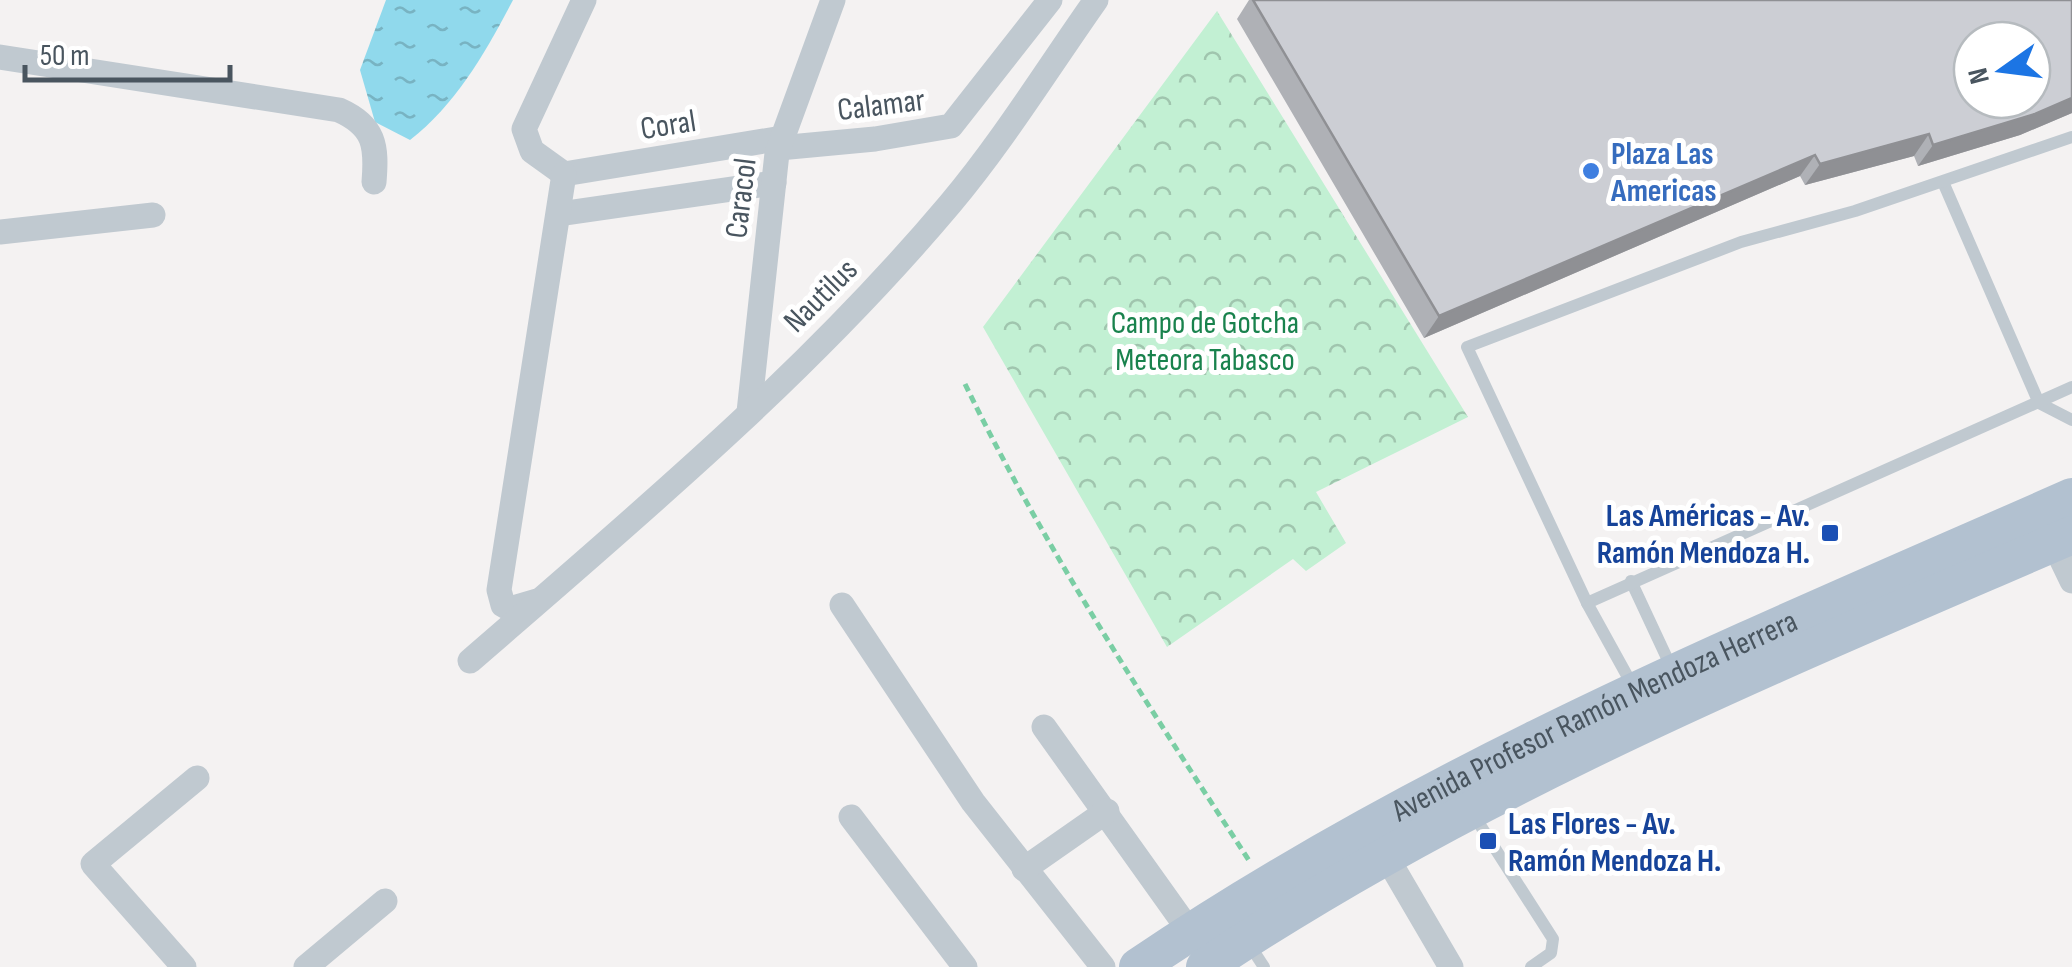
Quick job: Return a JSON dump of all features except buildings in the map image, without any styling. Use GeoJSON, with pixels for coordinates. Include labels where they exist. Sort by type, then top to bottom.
{"type":"FeatureCollection","features":[{"type":"Feature","properties":{"kind":"main road","name":"Avenida Profesor Ramón Mendoza Herrera"},"geometry":{"type":"LineString","coordinates":[[1682,688],[2015,560],[2059,521]]}},
{"type":"Feature","properties":{"kind":"main road","name":"Avenida Profesor Ramón Mendoza Herrera"},"geometry":{"type":"LineString","coordinates":[[1138,967],[1198,950],[1256,954],[1376,840],[1473,768],[1645,705],[2059,521]]}},
{"type":"Feature","properties":{"kind":"main road","name":"Avenida Profesor Ramón Mendoza Herrera"},"geometry":{"type":"LineString","coordinates":[[1198,950],[1266,885],[1376,840],[1472,812],[1645,705]]}},
{"type":"Feature","properties":{"kind":"street"},"geometry":{"type":"LineString","coordinates":[[545,596],[510,609],[502,604],[499,590],[564,174],[532,151],[524,129],[584,0]]}},
{"type":"Feature","properties":{"kind":"street","name":"Caracol"},"geometry":{"type":"LineString","coordinates":[[749,412],[780,143],[833,0]]}},
{"type":"Feature","properties":{"kind":"street","name":"Calamar"},"geometry":{"type":"LineString","coordinates":[[780,143],[875,139],[951,126],[1050,0]]}},
{"type":"Feature","properties":{"kind":"street","name":"Nautilus"},"geometry":{"type":"LineString","coordinates":[[470,661],[749,412],[900,262],[952,201],[1096,0]]}},
{"type":"Feature","properties":{"kind":"street"},"geometry":{"type":"LineString","coordinates":[[0,57],[340,110],[357,118],[374,140],[374,182]]}},
{"type":"Feature","properties":{"kind":"street","name":"Coral"},"geometry":{"type":"LineString","coordinates":[[564,174],[780,143]]}},
{"type":"Feature","properties":{"kind":"street"},"geometry":{"type":"LineString","coordinates":[[559,214],[774,183]]}},
{"type":"Feature","properties":{"kind":"street"},"geometry":{"type":"LineString","coordinates":[[0,232],[152,215]]}},
{"type":"Feature","properties":{"kind":"street"},"geometry":{"type":"LineString","coordinates":[[2059,521],[2072,581]]}},
{"type":"Feature","properties":{"kind":"street"},"geometry":{"type":"LineString","coordinates":[[842,605],[973,802],[1103,967]]}},
{"type":"Feature","properties":{"kind":"street"},"geometry":{"type":"LineString","coordinates":[[1044,727],[1107,810],[1198,950]]}},
{"type":"Feature","properties":{"kind":"street"},"geometry":{"type":"LineString","coordinates":[[184,967],[92,864],[197,778]]}},
{"type":"Feature","properties":{"kind":"street"},"geometry":{"type":"LineString","coordinates":[[1024,869],[1107,810]]}},
{"type":"Feature","properties":{"kind":"street"},"geometry":{"type":"LineString","coordinates":[[851,817],[965,967]]}},
{"type":"Feature","properties":{"kind":"street"},"geometry":{"type":"LineString","coordinates":[[1376,840],[1452,967]]}},
{"type":"Feature","properties":{"kind":"street"},"geometry":{"type":"LineString","coordinates":[[306,967],[384,901]]}},
{"type":"Feature","properties":{"kind":"lane"},"geometry":{"type":"LineString","coordinates":[[1645,705],[1587,602],[1467,347],[1741,242],[1943,182],[2072,137]]}},
{"type":"Feature","properties":{"kind":"lane"},"geometry":{"type":"LineString","coordinates":[[1943,182],[2039,403],[2072,420]]}},
{"type":"Feature","properties":{"kind":"lane"},"geometry":{"type":"LineString","coordinates":[[1587,602],[2072,387]]}},
{"type":"Feature","properties":{"kind":"lane"},"geometry":{"type":"LineString","coordinates":[[1631,581],[1682,688]]}},
{"type":"Feature","properties":{"kind":"lane"},"geometry":{"type":"LineString","coordinates":[[1472,812],[1553,938],[1551,954],[1531,967]]}},
{"type":"Feature","properties":{"kind":"path"},"geometry":{"type":"LineString","coordinates":[[965,384],[1014,486],[1080,599],[1266,885]]}},
{"type":"Feature","properties":{"kind":"green space","name":"Campo de Gotcha Meteora Tabasco"},"geometry":{"type":"Polygon","coordinates":[[[1217,11],[1468,417],[1316,492],[1346,543],[1306,571],[1293,559],[1167,647],[983,327],[1217,11]]]}},
{"type":"Feature","properties":{"kind":"water"},"geometry":{"type":"Polygon","coordinates":[[[386,0],[513,0],[456,93],[410,140],[375,122],[360,70],[386,0]]]}},
{"type":"Feature","properties":{"kind":"place","name":"Plaza Las Americas"},"geometry":{"type":"Point","coordinates":[1591,171]}},
{"type":"Feature","properties":{"kind":"place","name":"Las Américas - Av. Ramón Mendoza H."},"geometry":{"type":"Point","coordinates":[1830,533]}},
{"type":"Feature","properties":{"kind":"place","name":"Las Flores - Av. Ramón Mendoza H."},"geometry":{"type":"Point","coordinates":[1488,841]}}]}
